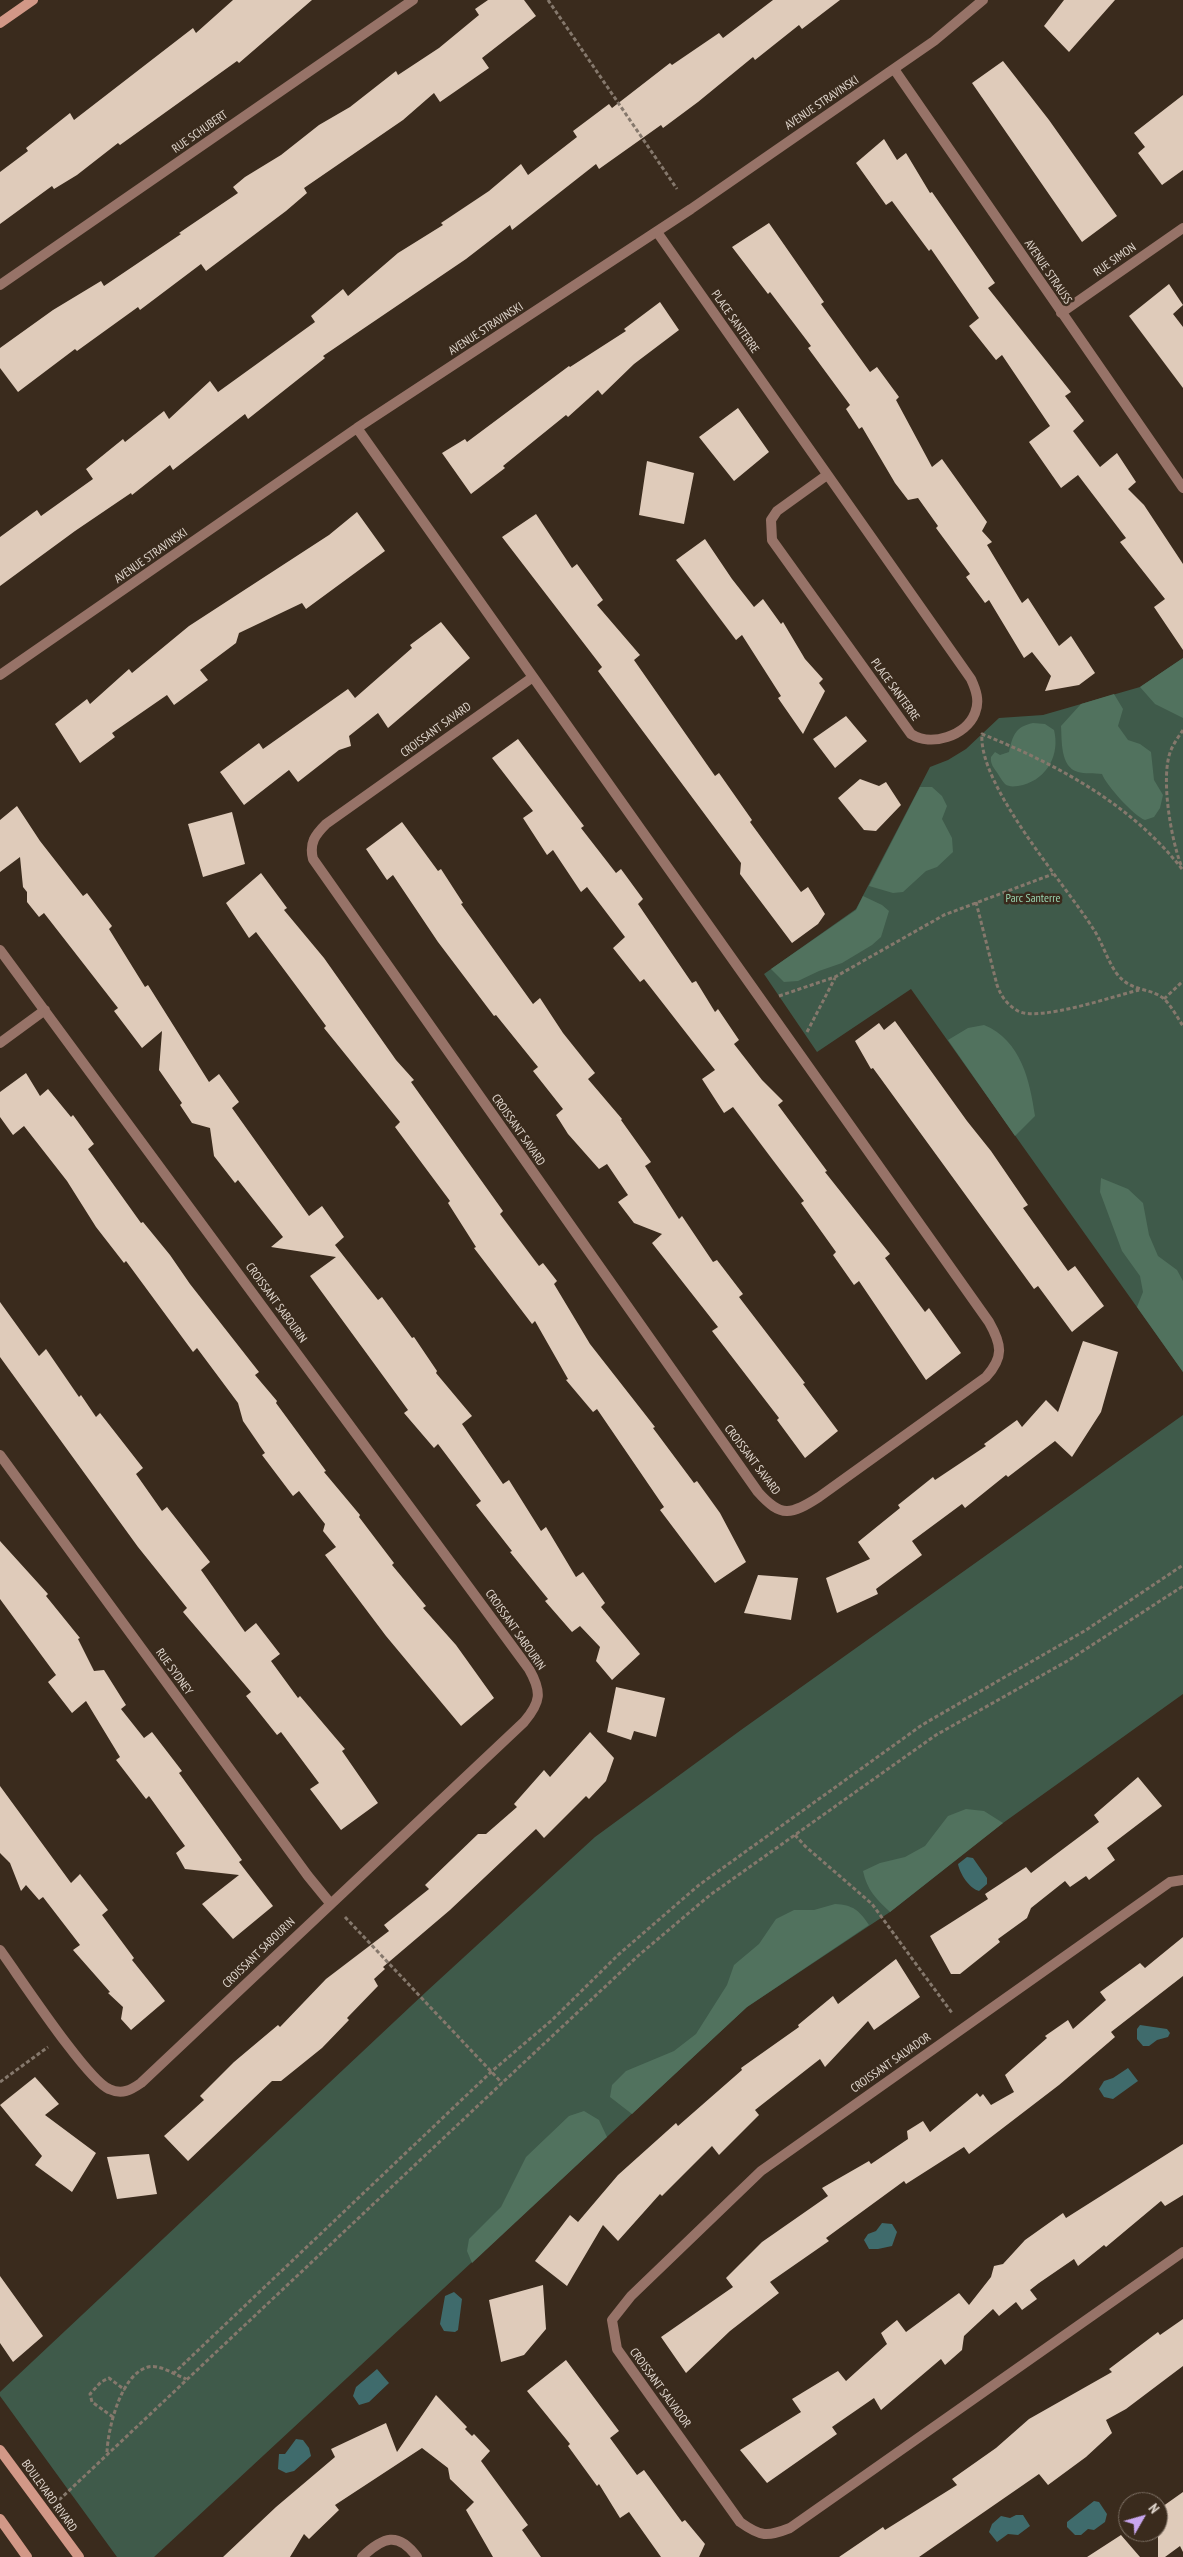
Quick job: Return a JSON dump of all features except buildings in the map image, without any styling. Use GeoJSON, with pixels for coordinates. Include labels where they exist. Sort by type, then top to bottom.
{"type":"FeatureCollection","features":[{"type":"Feature","properties":{"kind":"street"},"geometry":{"type":"LineString","coordinates":[[0,23],[33,0]]}},
{"type":"Feature","properties":{"kind":"street","name":"RUE SCHUBERT"},"geometry":{"type":"LineString","coordinates":[[0,285],[414,0]]}},
{"type":"Feature","properties":{"kind":"street","name":"AVENUE STRAVINSKI"},"geometry":{"type":"LineString","coordinates":[[0,675],[357,428],[656,232],[894,69],[984,0]]}},
{"type":"Feature","properties":{"kind":"street","name":"AVENUE STRAUSS"},"geometry":{"type":"LineString","coordinates":[[894,69],[1183,488]]}},
{"type":"Feature","properties":{"kind":"street","name":"RUE SIMON"},"geometry":{"type":"LineString","coordinates":[[1061,313],[1183,228]]}},
{"type":"Feature","properties":{"kind":"street","name":"PLACE SANTERRE"},"geometry":{"type":"LineString","coordinates":[[656,232],[971,679],[977,693],[976,713],[972,720],[951,735],[938,740],[927,740],[911,734],[772,540],[771,520],[777,511],[827,475]]}},
{"type":"Feature","properties":{"kind":"street","name":"CROISSANT SAVARD"},"geometry":{"type":"LineString","coordinates":[[357,428],[533,677],[996,1334],[1000,1357],[995,1367],[986,1377],[819,1497],[798,1510],[787,1512],[778,1510],[768,1504],[758,1492],[313,859],[310,849],[312,841],[326,824],[533,677]]}},
{"type":"Feature","properties":{"kind":"street","name":"CROISSANT SABOURIN"},"geometry":{"type":"LineString","coordinates":[[0,950],[523,1661],[537,1684],[539,1698],[534,1710],[524,1722],[141,2083],[130,2090],[119,2092],[108,2089],[88,2071],[0,1950]]}},
{"type":"Feature","properties":{"kind":"street"},"geometry":{"type":"LineString","coordinates":[[0,1043],[45,1010]]}},
{"type":"Feature","properties":{"kind":"street","name":"RUE SYDNEY"},"geometry":{"type":"LineString","coordinates":[[0,1455],[302,1868],[330,1903]]}},
{"type":"Feature","properties":{"kind":"street","name":"CROISSANT SALVADOR"},"geometry":{"type":"LineString","coordinates":[[1183,1880],[1170,1882],[761,2171],[630,2296],[612,2320],[617,2349],[740,2522],[756,2534],[773,2535],[790,2528],[1183,2252]]}},
{"type":"Feature","properties":{"kind":"street","name":"BOULEVARD RIVARD"},"geometry":{"type":"LineString","coordinates":[[0,2450],[79,2557]]}},
{"type":"Feature","properties":{"kind":"street"},"geometry":{"type":"LineString","coordinates":[[0,2519],[27,2557]]}},
{"type":"Feature","properties":{"kind":"street"},"geometry":{"type":"LineString","coordinates":[[362,2557],[383,2541],[392,2539],[401,2540],[417,2557]]}},
{"type":"Feature","properties":{"kind":"path"},"geometry":{"type":"LineString","coordinates":[[548,0],[677,189]]}},
{"type":"Feature","properties":{"kind":"path"},"geometry":{"type":"LineString","coordinates":[[1183,730],[1171,750],[1167,774],[1174,848],[1183,870]]}},
{"type":"Feature","properties":{"kind":"path"},"geometry":{"type":"LineString","coordinates":[[1183,870],[1151,834],[1113,803],[1063,771],[982,734],[981,745],[984,758],[999,787],[1031,842],[1094,929],[1117,974],[1126,984],[1164,998],[1183,1026]]}},
{"type":"Feature","properties":{"kind":"path"},"geometry":{"type":"LineString","coordinates":[[779,996],[835,977],[908,934],[976,902],[1053,874]]}},
{"type":"Feature","properties":{"kind":"path"},"geometry":{"type":"LineString","coordinates":[[976,902],[997,985],[1002,996],[1020,1012],[1034,1014],[1052,1013],[1139,990]]}},
{"type":"Feature","properties":{"kind":"path"},"geometry":{"type":"LineString","coordinates":[[806,1034],[835,977]]}},
{"type":"Feature","properties":{"kind":"path"},"geometry":{"type":"LineString","coordinates":[[1164,998],[1183,982]]}},
{"type":"Feature","properties":{"kind":"path"},"geometry":{"type":"LineString","coordinates":[[173,2374],[492,2072],[552,2020],[657,1920],[740,1854],[922,1725],[1086,1630],[1183,1565]]}},
{"type":"Feature","properties":{"kind":"path"},"geometry":{"type":"LineString","coordinates":[[67,2492],[502,2083],[667,1930],[710,1895],[936,1735],[1069,1660],[1183,1586]]}},
{"type":"Feature","properties":{"kind":"path"},"geometry":{"type":"LineString","coordinates":[[796,1834],[805,1846],[872,1904],[952,2013]]}},
{"type":"Feature","properties":{"kind":"path"},"geometry":{"type":"LineString","coordinates":[[345,1918],[502,2083]]}},
{"type":"Feature","properties":{"kind":"path"},"geometry":{"type":"LineString","coordinates":[[0,2082],[49,2046]]}},
{"type":"Feature","properties":{"kind":"path"},"geometry":{"type":"LineString","coordinates":[[107,2453],[113,2418],[125,2390],[136,2374],[148,2367],[158,2367],[186,2379]]}},
{"type":"Feature","properties":{"kind":"path"},"geometry":{"type":"LineString","coordinates":[[113,2418],[92,2402],[90,2394],[105,2379],[109,2378],[125,2390]]}},
{"type":"Feature","properties":{"kind":"green space","name":"Parc Santerre"},"geometry":{"type":"Polygon","coordinates":[[[1183,658],[1183,1372],[911,989],[817,1052],[764,974],[856,909],[930,767],[948,760],[966,749],[999,718],[1043,715],[1140,687],[1183,658]]]}},
{"type":"Feature","properties":{"kind":"green space"},"geometry":{"type":"Polygon","coordinates":[[[1183,658],[1183,718],[1155,704],[1140,687],[1183,658]]]}},
{"type":"Feature","properties":{"kind":"green space"},"geometry":{"type":"Polygon","coordinates":[[[1114,694],[1123,709],[1118,726],[1128,740],[1140,744],[1151,752],[1154,780],[1163,795],[1160,808],[1154,817],[1145,820],[1134,813],[1121,800],[1102,774],[1080,773],[1072,769],[1068,765],[1063,752],[1061,726],[1081,704],[1114,694]]]}},
{"type":"Feature","properties":{"kind":"green space"},"geometry":{"type":"Polygon","coordinates":[[[1033,723],[1045,724],[1054,730],[1055,748],[1050,764],[1032,782],[1016,786],[1007,785],[993,766],[991,757],[995,752],[1000,755],[1009,752],[1012,741],[1019,729],[1033,723]]]}},
{"type":"Feature","properties":{"kind":"green space"},"geometry":{"type":"Polygon","coordinates":[[[920,787],[932,787],[942,796],[947,806],[942,819],[952,838],[953,852],[937,867],[926,871],[903,892],[893,893],[869,886],[920,787]]]}},
{"type":"Feature","properties":{"kind":"green space"},"geometry":{"type":"Polygon","coordinates":[[[863,896],[882,905],[889,911],[881,937],[872,945],[842,963],[798,981],[784,982],[771,969],[856,910],[863,896]]]}},
{"type":"Feature","properties":{"kind":"green space"},"geometry":{"type":"Polygon","coordinates":[[[984,1025],[997,1032],[1015,1051],[1030,1089],[1035,1116],[1015,1136],[948,1040],[968,1028],[984,1025]]]}},
{"type":"Feature","properties":{"kind":"green space"},"geometry":{"type":"Polygon","coordinates":[[[1101,1178],[1128,1189],[1143,1203],[1149,1235],[1158,1256],[1177,1270],[1183,1281],[1183,1372],[1137,1307],[1143,1292],[1140,1276],[1122,1251],[1100,1192],[1101,1178]]]}},
{"type":"Feature","properties":{"kind":"green space"},"geometry":{"type":"Polygon","coordinates":[[[1183,1415],[1183,1694],[1003,1823],[890,1912],[747,2007],[154,2557],[117,2557],[0,2396],[0,2392],[427,1991],[595,1837],[741,1730],[1183,1415]]]}},
{"type":"Feature","properties":{"kind":"green space"},"geometry":{"type":"Polygon","coordinates":[[[966,1809],[984,1811],[1003,1823],[890,1912],[873,1894],[867,1884],[863,1871],[880,1863],[905,1857],[925,1846],[948,1816],[966,1809]]]}},
{"type":"Feature","properties":{"kind":"green space"},"geometry":{"type":"Polygon","coordinates":[[[835,1904],[855,1909],[869,1925],[747,2007],[632,2114],[610,2097],[612,2085],[626,2071],[674,2051],[696,2034],[727,1985],[734,1965],[759,1944],[776,1919],[794,1910],[814,1910],[835,1904]]]}},
{"type":"Feature","properties":{"kind":"green space"},"geometry":{"type":"Polygon","coordinates":[[[584,2111],[599,2120],[607,2137],[472,2263],[467,2251],[469,2239],[501,2207],[526,2157],[569,2116],[584,2111]]]}},
{"type":"Feature","properties":{"kind":"water"},"geometry":{"type":"Polygon","coordinates":[[[967,1857],[973,1858],[987,1878],[987,1884],[979,1891],[968,1884],[959,1868],[958,1864],[967,1857]]]}},
{"type":"Feature","properties":{"kind":"water"},"geometry":{"type":"Polygon","coordinates":[[[1140,2025],[1167,2029],[1170,2033],[1168,2037],[1157,2040],[1149,2046],[1143,2046],[1137,2039],[1137,2029],[1140,2025]]]}},
{"type":"Feature","properties":{"kind":"water"},"geometry":{"type":"Polygon","coordinates":[[[1128,2068],[1138,2081],[1113,2099],[1104,2097],[1099,2089],[1104,2081],[1113,2078],[1128,2068]]]}},
{"type":"Feature","properties":{"kind":"water"},"geometry":{"type":"Polygon","coordinates":[[[882,2223],[892,2224],[897,2232],[892,2246],[869,2249],[864,2240],[868,2234],[876,2231],[882,2223]]]}},
{"type":"Feature","properties":{"kind":"water"},"geometry":{"type":"Polygon","coordinates":[[[454,2292],[462,2299],[458,2330],[455,2332],[444,2331],[440,2324],[445,2296],[454,2292]]]}},
{"type":"Feature","properties":{"kind":"water"},"geometry":{"type":"Polygon","coordinates":[[[377,2369],[389,2383],[369,2402],[359,2405],[353,2396],[356,2387],[377,2369]]]}},
{"type":"Feature","properties":{"kind":"water"},"geometry":{"type":"Polygon","coordinates":[[[296,2439],[303,2440],[309,2448],[311,2456],[294,2471],[286,2473],[278,2469],[279,2454],[285,2454],[296,2439]]]}},
{"type":"Feature","properties":{"kind":"water"},"geometry":{"type":"Polygon","coordinates":[[[1094,2501],[1099,2502],[1107,2514],[1105,2522],[1094,2530],[1088,2529],[1081,2535],[1075,2535],[1067,2527],[1067,2522],[1094,2501]]]}},
{"type":"Feature","properties":{"kind":"water"},"geometry":{"type":"Polygon","coordinates":[[[1016,2515],[1023,2515],[1030,2526],[1018,2535],[1008,2534],[997,2542],[989,2532],[992,2524],[1001,2516],[1010,2518],[1016,2515]]]}}]}
